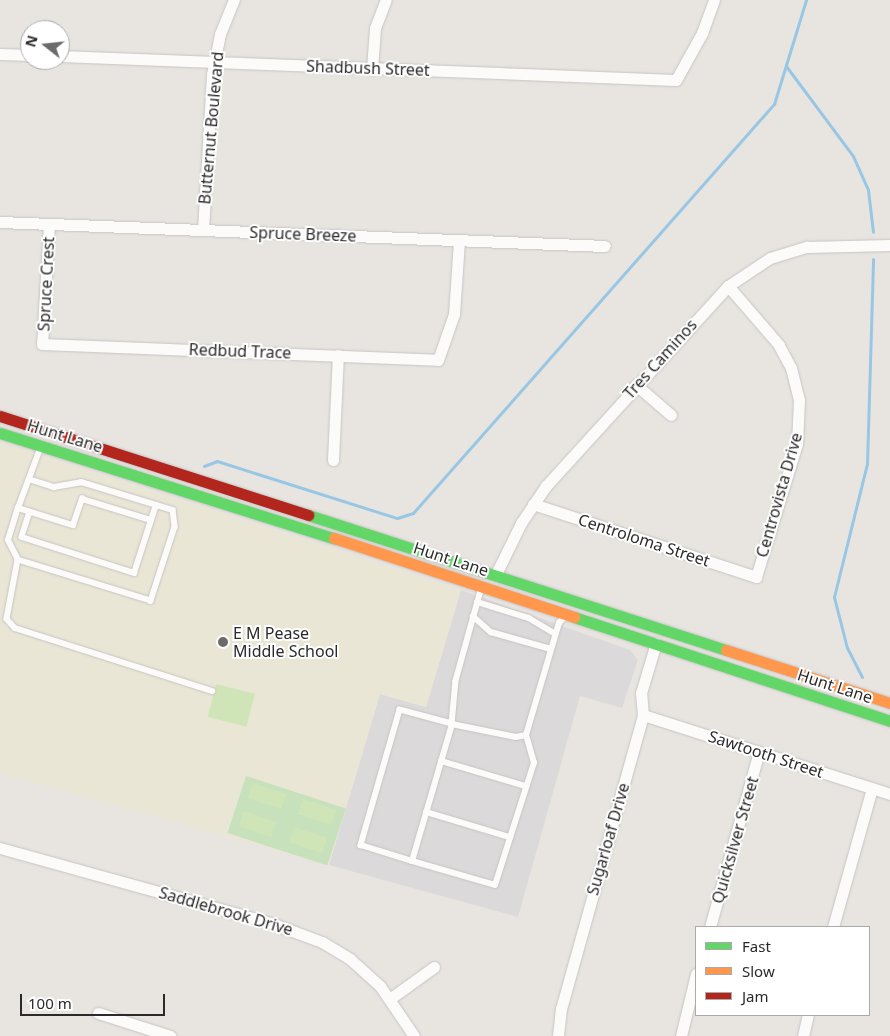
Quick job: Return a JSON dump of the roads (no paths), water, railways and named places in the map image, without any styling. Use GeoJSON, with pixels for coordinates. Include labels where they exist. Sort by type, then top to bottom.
{"type":"FeatureCollection","features":[{"type":"Feature","properties":{"kind":"main road","name":"Hunt Lane"},"geometry":{"type":"LineString","coordinates":[[0,416],[496,574],[890,703]]}},
{"type":"Feature","properties":{"kind":"main road"},"geometry":{"type":"LineString","coordinates":[[41,446],[46,431]]}},
{"type":"Feature","properties":{"kind":"main road","name":"Hunt Lane"},"geometry":{"type":"LineString","coordinates":[[0,433],[264,515],[890,721]]}},
{"type":"Feature","properties":{"kind":"main road"},"geometry":{"type":"LineString","coordinates":[[264,515],[269,501]]}},
{"type":"Feature","properties":{"kind":"main road"},"geometry":{"type":"LineString","coordinates":[[482,586],[496,574]]}},
{"type":"Feature","properties":{"kind":"main road"},"geometry":{"type":"LineString","coordinates":[[568,614],[597,607]]}},
{"type":"Feature","properties":{"kind":"main road"},"geometry":{"type":"LineString","coordinates":[[848,708],[863,706],[872,697]]}},
{"type":"Feature","properties":{"kind":"street","name":"Butternut Boulevard"},"geometry":{"type":"LineString","coordinates":[[202,230],[214,62],[220,34],[234,0]]}},
{"type":"Feature","properties":{"kind":"street"},"geometry":{"type":"LineString","coordinates":[[372,69],[375,28],[386,0]]}},
{"type":"Feature","properties":{"kind":"street","name":"Shadbush Street"},"geometry":{"type":"LineString","coordinates":[[70,56],[676,80],[702,33],[714,0]]}},
{"type":"Feature","properties":{"kind":"street"},"geometry":{"type":"LineString","coordinates":[[0,54],[20,55]]}},
{"type":"Feature","properties":{"kind":"street","name":"Spruce Breeze"},"geometry":{"type":"LineString","coordinates":[[0,222],[605,246]]}},
{"type":"Feature","properties":{"kind":"street","name":"Spruce Crest"},"geometry":{"type":"LineString","coordinates":[[42,344],[49,224]]}},
{"type":"Feature","properties":{"kind":"street","name":"Redbud Trace"},"geometry":{"type":"LineString","coordinates":[[42,344],[438,360],[454,314],[459,240]]}},
{"type":"Feature","properties":{"kind":"street","name":"Tres Caminos"},"geometry":{"type":"LineString","coordinates":[[496,574],[533,504],[636,386],[728,286],[770,258],[807,246],[890,245]]}},
{"type":"Feature","properties":{"kind":"street","name":"Centrovista Drive"},"geometry":{"type":"LineString","coordinates":[[728,286],[779,345],[791,368],[799,400],[797,444],[756,577]]}},
{"type":"Feature","properties":{"kind":"street"},"geometry":{"type":"LineString","coordinates":[[333,460],[338,355]]}},
{"type":"Feature","properties":{"kind":"street"},"geometry":{"type":"LineString","coordinates":[[636,386],[671,415]]}},
{"type":"Feature","properties":{"kind":"street","name":"Centroloma Street"},"geometry":{"type":"LineString","coordinates":[[533,504],[756,577]]}},
{"type":"Feature","properties":{"kind":"street","name":"Sugarloaf Drive"},"geometry":{"type":"LineString","coordinates":[[558,1036],[561,1009],[643,715],[641,693],[656,643]]}},
{"type":"Feature","properties":{"kind":"street","name":"Sawtooth Street"},"geometry":{"type":"LineString","coordinates":[[643,715],[890,794]]}},
{"type":"Feature","properties":{"kind":"street","name":"Quicksilver Street"},"geometry":{"type":"LineString","coordinates":[[710,926],[760,752]]}},
{"type":"Feature","properties":{"kind":"street"},"geometry":{"type":"LineString","coordinates":[[833,926],[872,788]]}},
{"type":"Feature","properties":{"kind":"street","name":"Saddlebrook Drive"},"geometry":{"type":"LineString","coordinates":[[0,848],[306,935],[350,959],[391,998],[414,1036]]}},
{"type":"Feature","properties":{"kind":"street"},"geometry":{"type":"LineString","coordinates":[[391,998],[434,967]]}},
{"type":"Feature","properties":{"kind":"street"},"geometry":{"type":"LineString","coordinates":[[681,1036],[695,978]]}},
{"type":"Feature","properties":{"kind":"street"},"geometry":{"type":"LineString","coordinates":[[98,1013],[170,1036]]}},
{"type":"Feature","properties":{"kind":"street"},"geometry":{"type":"LineString","coordinates":[[803,1036],[808,1016]]}},
{"type":"Feature","properties":{"kind":"lane"},"geometry":{"type":"LineString","coordinates":[[41,446],[8,540],[18,560],[7,619],[15,628],[212,691]]}},
{"type":"Feature","properties":{"kind":"lane"},"geometry":{"type":"LineString","coordinates":[[18,560],[151,601],[175,527],[173,510],[81,482],[54,487],[29,479]]}},
{"type":"Feature","properties":{"kind":"lane"},"geometry":{"type":"LineString","coordinates":[[18,508],[73,526],[82,498],[152,520]]}},
{"type":"Feature","properties":{"kind":"lane"},"geometry":{"type":"LineString","coordinates":[[30,512],[22,537],[134,573],[156,505]]}},
{"type":"Feature","properties":{"kind":"lane"},"geometry":{"type":"LineString","coordinates":[[412,861],[452,724],[456,681],[482,586]]}},
{"type":"Feature","properties":{"kind":"lane"},"geometry":{"type":"LineString","coordinates":[[477,602],[529,618],[556,634]]}},
{"type":"Feature","properties":{"kind":"lane"},"geometry":{"type":"LineString","coordinates":[[526,735],[516,737],[452,724],[400,710],[360,845],[495,885],[534,763],[526,735],[559,623],[568,614]]}},
{"type":"Feature","properties":{"kind":"lane"},"geometry":{"type":"LineString","coordinates":[[473,616],[491,632],[551,650]]}},
{"type":"Feature","properties":{"kind":"lane"},"geometry":{"type":"LineString","coordinates":[[441,761],[526,786]]}},
{"type":"Feature","properties":{"kind":"lane"},"geometry":{"type":"LineString","coordinates":[[426,812],[510,836]]}},
{"type":"Feature","properties":{"kind":"waterway"},"geometry":{"type":"LineString","coordinates":[[204,466],[217,461],[397,518],[413,513],[774,104],[806,0]]}},
{"type":"Feature","properties":{"kind":"waterway"},"geometry":{"type":"LineString","coordinates":[[786,66],[853,156],[868,190],[873,232]]}},
{"type":"Feature","properties":{"kind":"waterway"},"geometry":{"type":"LineString","coordinates":[[862,677],[847,648],[834,597],[867,464],[873,259]]}},
{"type":"Feature","properties":{"kind":"place","name":"E M Pease Middle School"},"geometry":{"type":"Point","coordinates":[223,642]}}]}
